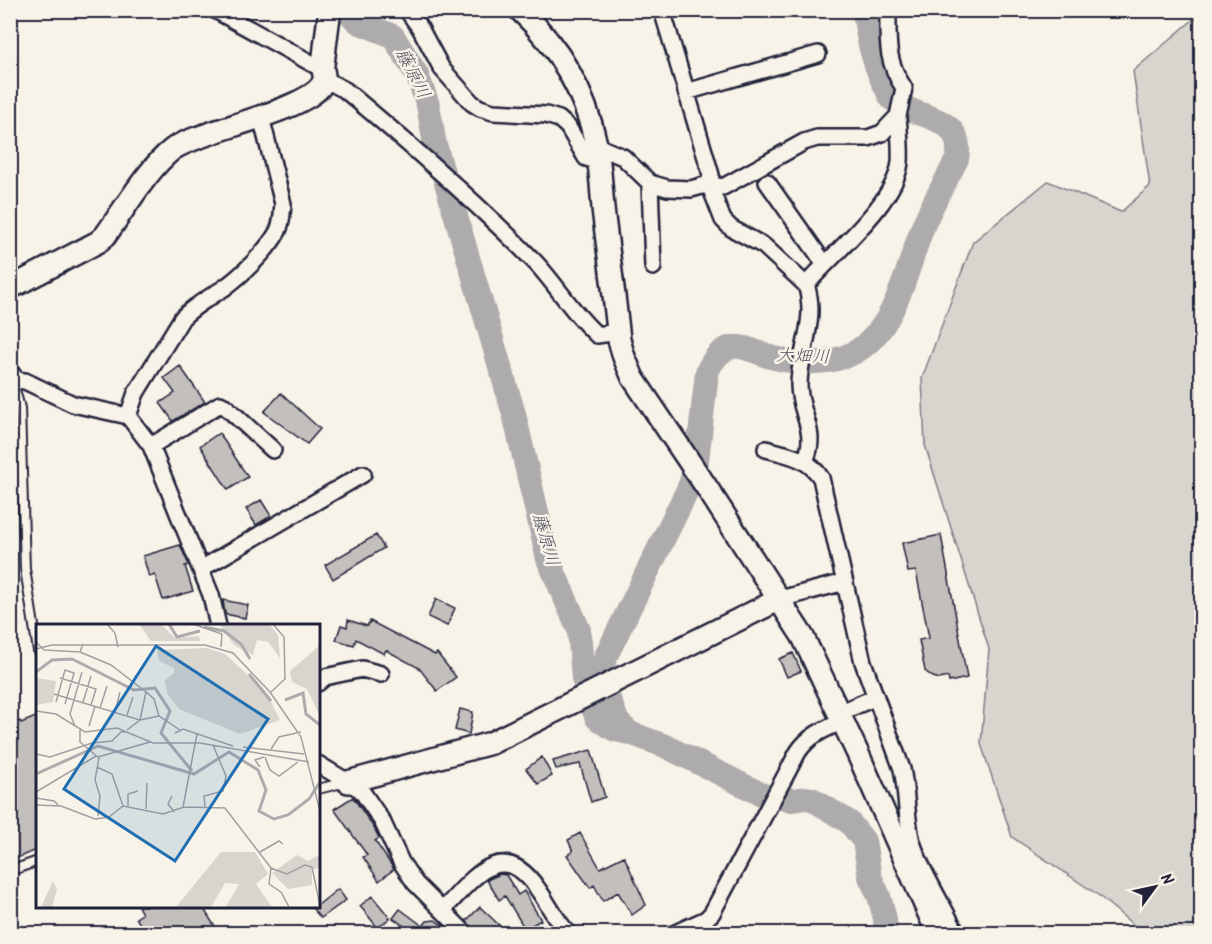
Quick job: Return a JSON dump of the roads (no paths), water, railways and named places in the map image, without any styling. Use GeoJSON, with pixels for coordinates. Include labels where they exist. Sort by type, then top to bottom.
{"type":"FeatureCollection","features":[{"type":"Feature","properties":{"kind":"street"},"geometry":{"type":"LineString","coordinates":[[215,10],[323,74],[345,90],[470,198],[537,264],[584,324],[597,334],[618,332]]}},
{"type":"Feature","properties":{"kind":"street"},"geometry":{"type":"LineString","coordinates":[[10,288],[98,242],[105,236],[158,164],[174,149],[193,138],[261,117],[303,100],[319,89],[323,74],[330,10]]}},
{"type":"Feature","properties":{"kind":"street"},"geometry":{"type":"LineString","coordinates":[[407,10],[420,28],[442,69],[472,103],[493,112],[546,115],[559,119],[568,127],[586,158],[597,154],[623,157],[650,183],[667,188],[691,189],[709,184],[723,187],[784,152],[817,138],[868,138],[882,133],[899,114]]}},
{"type":"Feature","properties":{"kind":"street"},"geometry":{"type":"LineString","coordinates":[[520,10],[537,26],[574,80],[587,109],[597,154],[618,332],[624,357],[633,378],[803,637],[938,933]]}},
{"type":"Feature","properties":{"kind":"street"},"geometry":{"type":"LineString","coordinates":[[662,10],[711,175],[709,184],[723,220],[731,228],[764,246],[806,285],[810,296],[808,338],[799,385],[800,399],[811,440],[810,451],[805,461]]}},
{"type":"Feature","properties":{"kind":"street"},"geometry":{"type":"LineString","coordinates":[[806,285],[879,207],[900,163],[899,114],[904,88],[890,60],[888,10]]}},
{"type":"Feature","properties":{"kind":"street"},"geometry":{"type":"LineString","coordinates":[[686,92],[818,54]]}},
{"type":"Feature","properties":{"kind":"street"},"geometry":{"type":"LineString","coordinates":[[128,416],[136,393],[182,318],[192,308],[236,279],[266,248],[278,231],[283,204],[261,117]]}},
{"type":"Feature","properties":{"kind":"street"},"geometry":{"type":"LineString","coordinates":[[767,182],[825,264]]}},
{"type":"Feature","properties":{"kind":"street"},"geometry":{"type":"LineString","coordinates":[[650,183],[652,267]]}},
{"type":"Feature","properties":{"kind":"street"},"geometry":{"type":"LineString","coordinates":[[12,378],[25,381],[73,404],[128,416],[151,447],[211,595],[218,624]]}},
{"type":"Feature","properties":{"kind":"street"},"geometry":{"type":"LineString","coordinates":[[151,447],[220,404],[273,450]]}},
{"type":"Feature","properties":{"kind":"street"},"geometry":{"type":"LineString","coordinates":[[766,449],[796,456],[815,469],[821,478],[863,662],[902,769],[912,841],[957,933]]}},
{"type":"Feature","properties":{"kind":"street"},"geometry":{"type":"LineString","coordinates":[[201,569],[363,474]]}},
{"type":"Feature","properties":{"kind":"street"},"geometry":{"type":"LineString","coordinates":[[348,782],[491,743],[780,599],[845,582]]}},
{"type":"Feature","properties":{"kind":"street"},"geometry":{"type":"LineString","coordinates":[[320,681],[325,677],[362,669],[381,674]]}},
{"type":"Feature","properties":{"kind":"street"},"geometry":{"type":"LineString","coordinates":[[673,933],[706,919],[712,913],[769,808],[782,779],[805,742],[841,717],[876,697]]}},
{"type":"Feature","properties":{"kind":"street"},"geometry":{"type":"LineString","coordinates":[[320,765],[361,790],[382,821],[401,862],[415,883],[466,933]]}},
{"type":"Feature","properties":{"kind":"street"},"geometry":{"type":"LineString","coordinates":[[443,910],[482,870],[502,863],[512,866],[529,878],[569,933]]}},
{"type":"Feature","properties":{"kind":"lane"},"geometry":{"type":"LineString","coordinates":[[12,378],[20,408],[25,569],[36,638]]}},
{"type":"Feature","properties":{"kind":"lane"},"geometry":{"type":"LineString","coordinates":[[320,789],[348,782]]}},
{"type":"Feature","properties":{"kind":"lane"},"geometry":{"type":"LineString","coordinates":[[11,872],[36,862]]}},
{"type":"Feature","properties":{"kind":"waterway","name":"藤原川"},"geometry":{"type":"LineString","coordinates":[[346,10],[358,22],[393,36],[417,75],[428,105],[435,145],[514,414],[548,559],[579,630],[583,678],[597,718],[615,730],[665,746],[765,796],[793,800],[812,799],[849,822],[864,841],[870,877],[879,896],[885,919],[886,934]]}},
{"type":"Feature","properties":{"kind":"waterway","name":"大畑川"},"geometry":{"type":"LineString","coordinates":[[630,733],[618,722],[606,692],[598,682],[606,656],[690,485],[697,461],[707,372],[711,364],[716,356],[732,347],[745,348],[795,362],[835,360],[861,348],[887,319],[904,281],[924,224],[957,159],[958,144],[946,125],[901,106],[892,99],[873,56],[864,10]]}}]}
